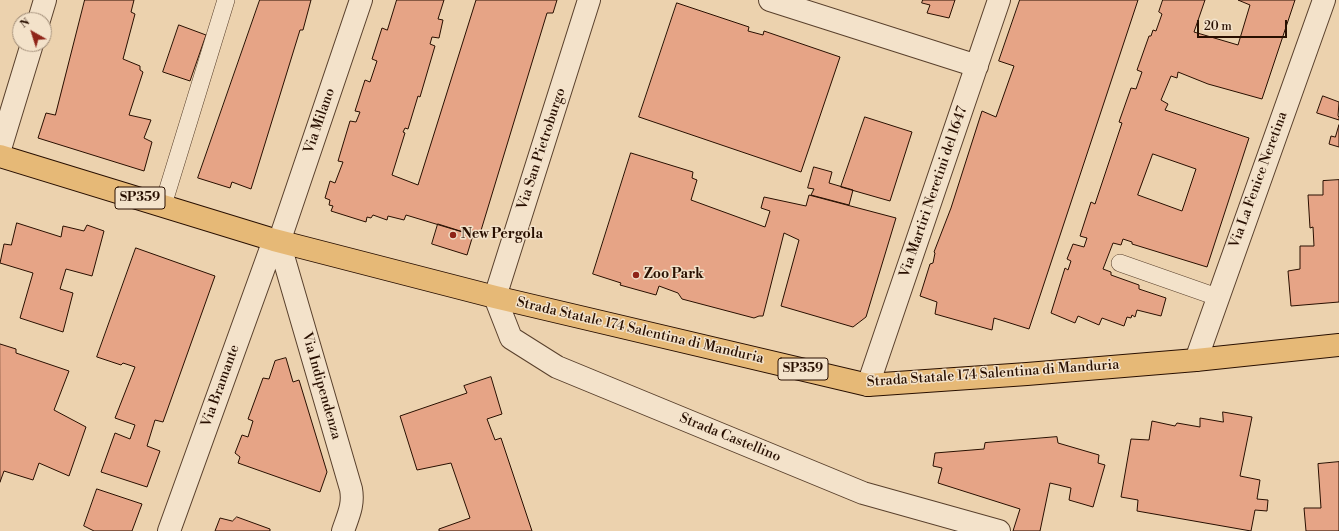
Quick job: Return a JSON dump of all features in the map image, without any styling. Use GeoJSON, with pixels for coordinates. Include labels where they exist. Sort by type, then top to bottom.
{"type":"FeatureCollection","features":[{"type":"Feature","properties":{"kind":"main road","name":"SP359"},"geometry":{"type":"LineString","coordinates":[[0,156],[277,241]]}},
{"type":"Feature","properties":{"kind":"main road","name":"Strada Statale 174 Salentina di Manduria"},"geometry":{"type":"LineString","coordinates":[[277,241],[495,297],[868,385],[1196,360],[1339,345]]}},
{"type":"Feature","properties":{"kind":"street"},"geometry":{"type":"LineString","coordinates":[[41,12],[45,0]]}},
{"type":"Feature","properties":{"kind":"street","name":"Via Milano"},"geometry":{"type":"LineString","coordinates":[[277,241],[361,0]]}},
{"type":"Feature","properties":{"kind":"street","name":"Via San Pietroburgo"},"geometry":{"type":"LineString","coordinates":[[495,297],[589,0]]}},
{"type":"Feature","properties":{"kind":"street"},"geometry":{"type":"LineString","coordinates":[[770,0],[977,66]]}},
{"type":"Feature","properties":{"kind":"street","name":"Via Martiri Neretini del 1647"},"geometry":{"type":"LineString","coordinates":[[868,385],[999,0]]}},
{"type":"Feature","properties":{"kind":"street","name":"Via La Fenice Neretina"},"geometry":{"type":"LineString","coordinates":[[1196,360],[1217,297],[1324,0]]}},
{"type":"Feature","properties":{"kind":"street"},"geometry":{"type":"LineString","coordinates":[[0,149],[30,52]]}},
{"type":"Feature","properties":{"kind":"street","name":"Via Bramante"},"geometry":{"type":"LineString","coordinates":[[169,531],[277,241]]}},
{"type":"Feature","properties":{"kind":"street","name":"Via Indipendenza"},"geometry":{"type":"LineString","coordinates":[[277,241],[351,489],[353,499],[343,531]]}},
{"type":"Feature","properties":{"kind":"street","name":"Strada Castellino"},"geometry":{"type":"LineString","coordinates":[[495,297],[511,338],[557,367],[863,493],[999,531]]}},
{"type":"Feature","properties":{"kind":"lane"},"geometry":{"type":"LineString","coordinates":[[163,205],[226,0]]}},
{"type":"Feature","properties":{"kind":"lane"},"geometry":{"type":"LineString","coordinates":[[1120,263],[1217,297]]}},
{"type":"Feature","properties":{"kind":"building"},"geometry":{"type":"Polygon","coordinates":[[[85,0],[134,0],[131,12],[135,14],[123,59],[140,66],[140,70],[143,72],[129,115],[151,120],[144,138],[152,142],[144,171],[38,138],[46,113],[55,115],[85,0]]]}},
{"type":"Feature","properties":{"kind":"building"},"geometry":{"type":"Polygon","coordinates":[[[260,0],[311,0],[303,30],[300,30],[251,189],[232,182],[230,188],[198,178],[260,0]]]}},
{"type":"Feature","properties":{"kind":"building"},"geometry":{"type":"Polygon","coordinates":[[[397,0],[444,0],[438,19],[443,20],[439,38],[432,37],[430,44],[435,46],[420,97],[418,96],[408,129],[405,128],[403,132],[405,133],[392,175],[418,185],[476,0],[557,0],[553,13],[547,13],[479,237],[406,215],[404,220],[388,216],[387,220],[373,215],[371,218],[367,217],[366,222],[331,211],[333,206],[329,205],[330,200],[325,198],[330,181],[335,183],[343,162],[338,161],[350,121],[356,122],[360,112],[355,111],[365,80],[370,82],[377,61],[372,59],[382,28],[387,30],[397,0]]]}},
{"type":"Feature","properties":{"kind":"building"},"geometry":{"type":"Polygon","coordinates":[[[923,0],[955,0],[949,18],[927,13],[930,5],[922,3],[923,0]]]}},
{"type":"Feature","properties":{"kind":"building"},"geometry":{"type":"Polygon","coordinates":[[[1020,0],[1138,0],[1029,329],[994,318],[992,330],[935,314],[937,302],[920,296],[930,264],[933,263],[934,252],[951,208],[982,111],[996,117],[1014,66],[999,61],[1020,0]]]}},
{"type":"Feature","properties":{"kind":"building"},"geometry":{"type":"Polygon","coordinates":[[[1163,0],[1205,0],[1194,32],[1238,45],[1250,5],[1238,0],[1295,0],[1262,99],[1208,84],[1178,72],[1177,78],[1171,76],[1161,100],[1168,104],[1165,110],[1249,138],[1207,267],[1132,244],[1132,242],[1123,239],[1121,245],[1113,243],[1103,269],[1111,272],[1111,275],[1139,285],[1139,289],[1166,298],[1161,316],[1137,310],[1135,317],[1132,315],[1131,318],[1127,317],[1124,326],[1102,318],[1099,325],[1078,316],[1075,323],[1051,313],[1065,268],[1068,270],[1071,261],[1067,259],[1073,244],[1084,247],[1087,238],[1080,236],[1091,202],[1095,204],[1122,123],[1119,122],[1131,88],[1136,89],[1142,72],[1137,70],[1149,36],[1151,36],[1153,30],[1156,31],[1162,14],[1159,12],[1163,0]],[[1153,154],[1138,195],[1182,211],[1196,169],[1153,154]]]}},
{"type":"Feature","properties":{"kind":"building"},"geometry":{"type":"Polygon","coordinates":[[[677,3],[749,27],[748,31],[763,35],[764,31],[840,57],[801,172],[639,117],[677,3]]]}},
{"type":"Feature","properties":{"kind":"building"},"geometry":{"type":"Polygon","coordinates":[[[179,25],[206,35],[190,81],[163,72],[179,25]]]}},
{"type":"Feature","properties":{"kind":"building"},"geometry":{"type":"Polygon","coordinates":[[[1323,96],[1339,102],[1339,120],[1317,113],[1323,96]]]}},
{"type":"Feature","properties":{"kind":"building"},"geometry":{"type":"Polygon","coordinates":[[[865,117],[912,132],[890,201],[841,187],[865,117]]]}},
{"type":"Feature","properties":{"kind":"building"},"geometry":{"type":"Polygon","coordinates":[[[1339,125],[1339,147],[1329,144],[1331,136],[1335,137],[1339,125]]]}},
{"type":"Feature","properties":{"kind":"building"},"geometry":{"type":"Polygon","coordinates":[[[631,153],[693,172],[692,178],[697,180],[691,200],[765,227],[770,211],[761,208],[764,197],[806,206],[809,195],[896,218],[866,317],[853,327],[781,306],[799,240],[784,233],[763,316],[754,318],[682,299],[678,293],[659,286],[656,295],[620,285],[621,283],[593,274],[631,153]]]}},
{"type":"Feature","properties":{"kind":"building"},"geometry":{"type":"Polygon","coordinates":[[[814,167],[832,172],[829,183],[853,190],[849,205],[811,195],[814,189],[808,188],[814,167]]]}},
{"type":"Feature","properties":{"kind":"building"},"geometry":{"type":"Polygon","coordinates":[[[1339,180],[1339,302],[1291,306],[1288,271],[1300,269],[1300,246],[1314,246],[1313,227],[1310,228],[1308,195],[1323,195],[1323,181],[1339,180]]]}},
{"type":"Feature","properties":{"kind":"building"},"geometry":{"type":"Polygon","coordinates":[[[17,223],[61,237],[63,226],[84,231],[87,225],[104,231],[92,276],[66,269],[60,289],[73,293],[63,332],[20,318],[33,273],[0,263],[4,244],[11,245],[17,223]]]}},
{"type":"Feature","properties":{"kind":"building"},"geometry":{"type":"Polygon","coordinates":[[[438,224],[473,235],[467,255],[432,244],[438,224]]]}},
{"type":"Feature","properties":{"kind":"building"},"geometry":{"type":"Polygon","coordinates":[[[136,248],[215,276],[163,422],[155,420],[147,446],[160,451],[147,487],[101,472],[115,433],[130,439],[135,425],[115,418],[135,367],[123,363],[121,365],[97,357],[136,248]]]}},
{"type":"Feature","properties":{"kind":"building"},"geometry":{"type":"Polygon","coordinates":[[[0,344],[16,349],[16,353],[69,371],[54,410],[86,427],[69,476],[39,463],[33,480],[4,471],[0,482],[0,344]]]}},
{"type":"Feature","properties":{"kind":"building"},"geometry":{"type":"Polygon","coordinates":[[[286,358],[293,382],[299,380],[327,472],[320,492],[238,463],[240,457],[235,453],[242,435],[248,437],[253,421],[248,419],[263,378],[269,379],[275,361],[286,358]]]}},
{"type":"Feature","properties":{"kind":"building"},"geometry":{"type":"Polygon","coordinates":[[[491,377],[502,414],[487,419],[495,440],[501,438],[532,531],[439,531],[439,529],[470,518],[451,463],[417,470],[400,416],[467,393],[464,386],[491,377]]]}},
{"type":"Feature","properties":{"kind":"building"},"geometry":{"type":"Polygon","coordinates":[[[1223,412],[1252,417],[1240,476],[1260,480],[1257,499],[1268,500],[1267,511],[1255,510],[1251,531],[1137,511],[1138,500],[1121,497],[1131,439],[1149,440],[1152,421],[1175,426],[1177,423],[1200,427],[1200,418],[1223,422],[1223,412]]]}},
{"type":"Feature","properties":{"kind":"building"},"geometry":{"type":"Polygon","coordinates":[[[1057,437],[1058,443],[1099,455],[1098,463],[1105,465],[1093,507],[1069,500],[1071,488],[1050,483],[1040,531],[1013,531],[1020,509],[938,483],[942,468],[933,466],[935,453],[984,449],[985,443],[1057,437]]]}},
{"type":"Feature","properties":{"kind":"building"},"geometry":{"type":"Polygon","coordinates":[[[1339,462],[1339,531],[1306,531],[1304,508],[1321,508],[1318,464],[1339,462]]]}},
{"type":"Feature","properties":{"kind":"building"},"geometry":{"type":"Polygon","coordinates":[[[97,489],[142,504],[132,531],[94,531],[84,526],[97,489]]]}},
{"type":"Feature","properties":{"kind":"building"},"geometry":{"type":"Polygon","coordinates":[[[237,517],[270,529],[270,531],[215,531],[220,518],[232,521],[237,517]]]}},
{"type":"Feature","properties":{"kind":"place","name":"New Pergola"},"geometry":{"type":"Point","coordinates":[453,235]}},
{"type":"Feature","properties":{"kind":"place","name":"Zoo Park"},"geometry":{"type":"Point","coordinates":[636,275]}}]}
